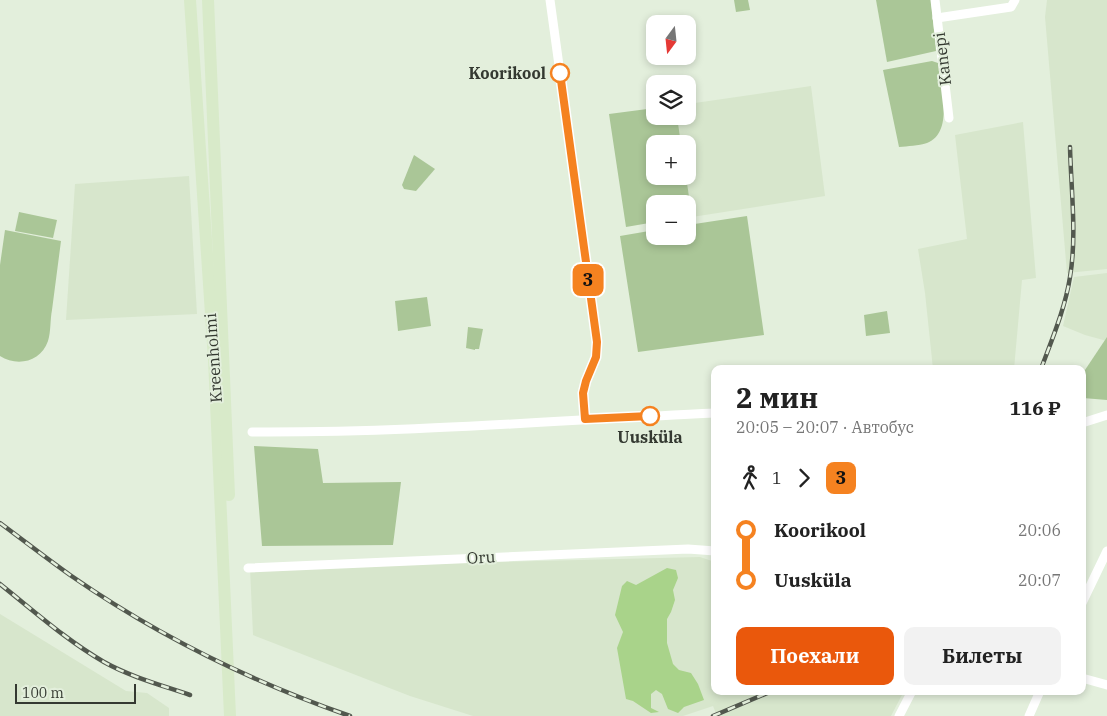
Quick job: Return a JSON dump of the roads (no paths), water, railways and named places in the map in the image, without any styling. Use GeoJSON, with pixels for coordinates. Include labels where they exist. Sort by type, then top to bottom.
{"type":"FeatureCollection","features":[{"type":"Feature","properties":{"kind":"main road","name":"Kreenholmi"},"geometry":{"type":"LineString","coordinates":[[190,0],[238,716]]}},
{"type":"Feature","properties":{"kind":"main road","name":"Kreenholmi"},"geometry":{"type":"LineString","coordinates":[[208,0],[211,45],[230,716]]}},
{"type":"Feature","properties":{"kind":"main road"},"geometry":{"type":"LineString","coordinates":[[193,47],[211,45]]}},
{"type":"Feature","properties":{"kind":"street"},"geometry":{"type":"LineString","coordinates":[[550,0],[597,342],[596,357],[583,393],[585,419]]}},
{"type":"Feature","properties":{"kind":"street","name":"Kanepi"},"geometry":{"type":"LineString","coordinates":[[935,0],[949,118]]}},
{"type":"Feature","properties":{"kind":"street"},"geometry":{"type":"LineString","coordinates":[[937,18],[1010,7],[1015,0]]}},
{"type":"Feature","properties":{"kind":"street"},"geometry":{"type":"LineString","coordinates":[[252,432],[395,430],[711,413]]}},
{"type":"Feature","properties":{"kind":"street"},"geometry":{"type":"LineString","coordinates":[[1086,422],[1107,415]]}},
{"type":"Feature","properties":{"kind":"street"},"geometry":{"type":"LineString","coordinates":[[1086,417],[1098,418]]}},
{"type":"Feature","properties":{"kind":"street","name":"Oru"},"geometry":{"type":"LineString","coordinates":[[248,568],[688,549],[711,551]]}},
{"type":"Feature","properties":{"kind":"street"},"geometry":{"type":"LineString","coordinates":[[1086,595],[1107,551]]}},
{"type":"Feature","properties":{"kind":"street"},"geometry":{"type":"LineString","coordinates":[[1086,679],[1107,685]]}},
{"type":"Feature","properties":{"kind":"street"},"geometry":{"type":"LineString","coordinates":[[899,716],[910,695]]}},
{"type":"Feature","properties":{"kind":"street"},"geometry":{"type":"LineString","coordinates":[[1029,716],[1038,695]]}},
{"type":"Feature","properties":{"kind":"railway"},"geometry":{"type":"LineString","coordinates":[[1043,365],[1058,324],[1070,277],[1073,245],[1070,147]]}},
{"type":"Feature","properties":{"kind":"railway"},"geometry":{"type":"LineString","coordinates":[[0,523],[102,597],[170,637],[277,688],[350,716]]}},
{"type":"Feature","properties":{"kind":"railway"},"geometry":{"type":"LineString","coordinates":[[0,584],[63,635],[104,662],[135,676],[190,695]]}},
{"type":"Feature","properties":{"kind":"railway"},"geometry":{"type":"LineString","coordinates":[[713,716],[763,695]]}},
{"type":"Feature","properties":{"kind":"place","name":"Koorikool"},"geometry":{"type":"Point","coordinates":[560,73]}},
{"type":"Feature","properties":{"kind":"place","name":"Uusküla"},"geometry":{"type":"Point","coordinates":[650,416]}}]}
